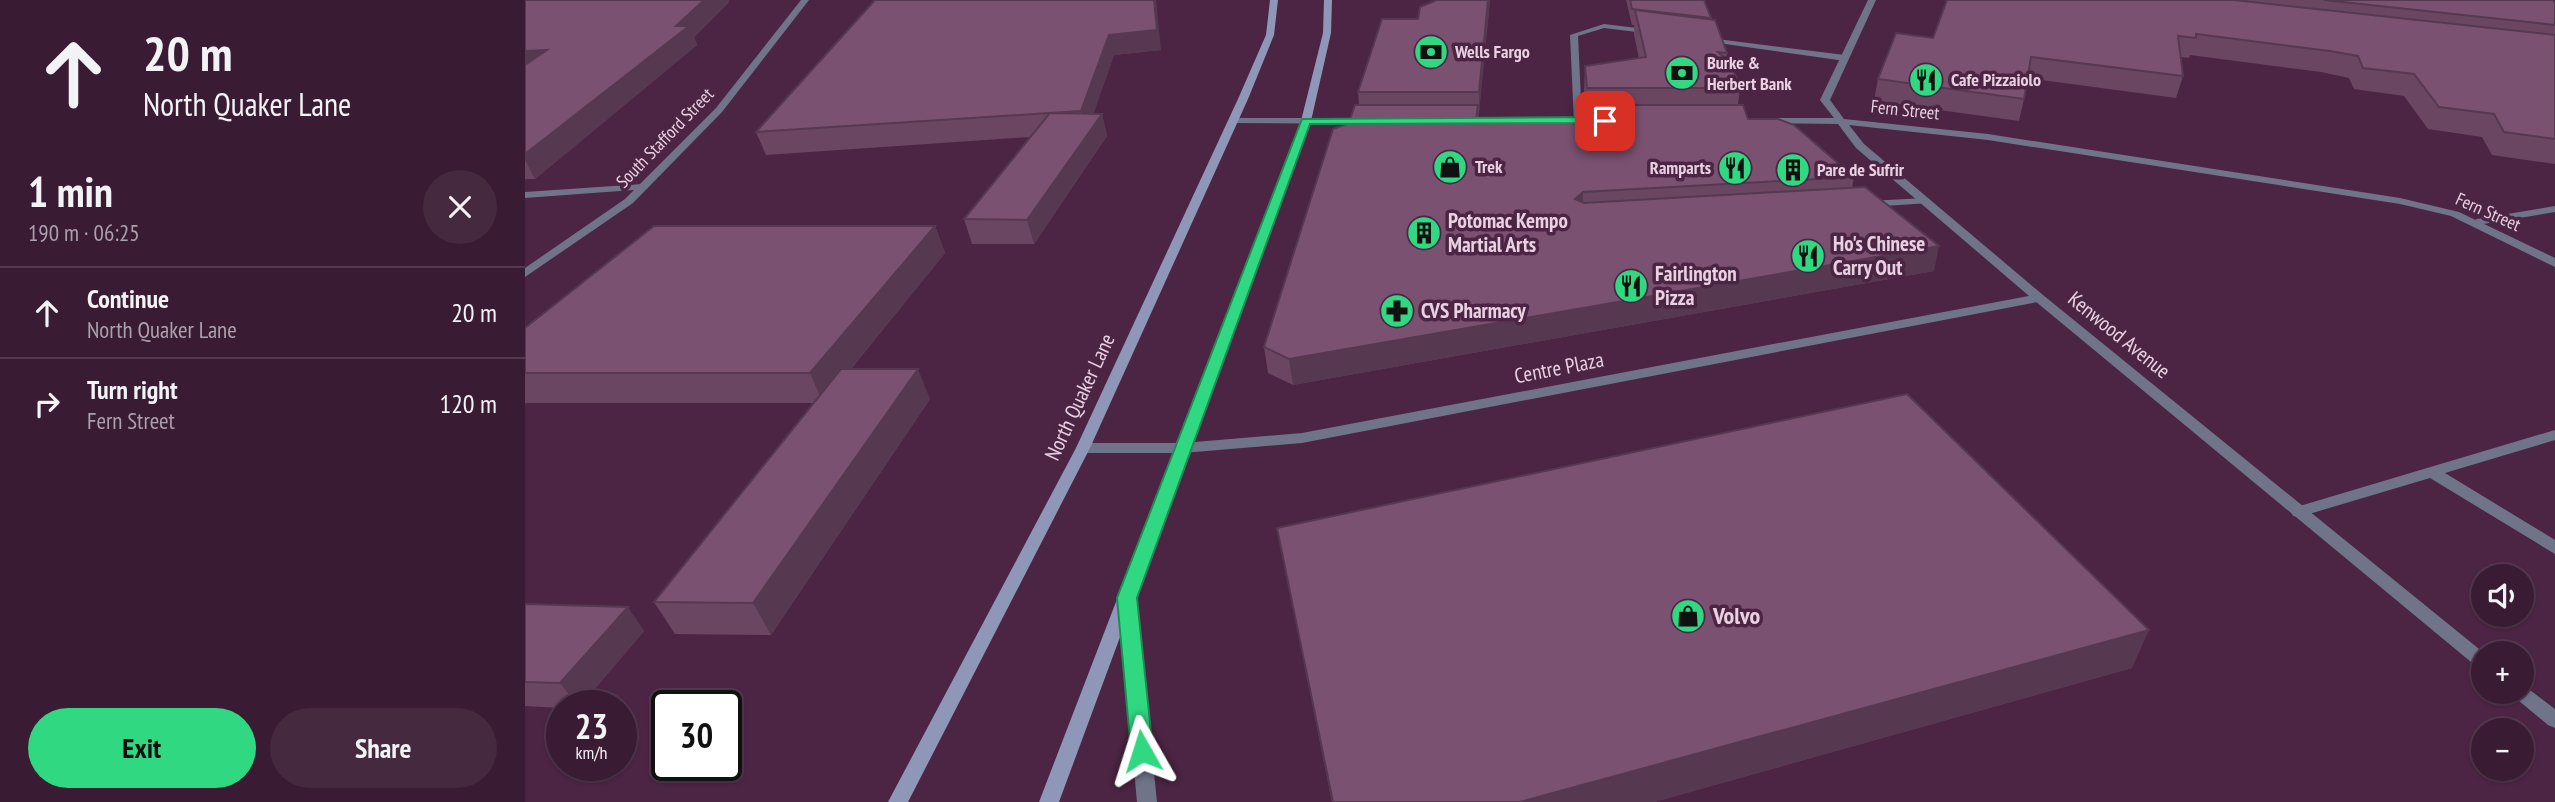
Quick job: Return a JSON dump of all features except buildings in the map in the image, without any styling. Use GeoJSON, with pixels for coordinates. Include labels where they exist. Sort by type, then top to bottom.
{"type":"FeatureCollection","features":[{"type":"Feature","properties":{"kind":"main road","name":"North Quaker Lane"},"geometry":{"type":"LineString","coordinates":[[898,802],[1083,448],[1270,35],[1274,0]]}},
{"type":"Feature","properties":{"kind":"main road"},"geometry":{"type":"LineString","coordinates":[[1049,802],[1306,121],[1328,33],[1328,0]]}},
{"type":"Feature","properties":{"kind":"street","name":"South Stafford Street"},"geometry":{"type":"LineString","coordinates":[[525,273],[621,207],[643,187],[719,110],[805,0]]}},
{"type":"Feature","properties":{"kind":"street","name":"Kenwood Avenue"},"geometry":{"type":"LineString","coordinates":[[1872,0],[1825,100],[1860,146],[2039,298],[2471,652]]}},
{"type":"Feature","properties":{"kind":"street"},"geometry":{"type":"LineString","coordinates":[[1577,121],[1574,35],[1604,26],[1658,33]]}},
{"type":"Feature","properties":{"kind":"street"},"geometry":{"type":"LineString","coordinates":[[1698,38],[1845,58]]}},
{"type":"Feature","properties":{"kind":"street"},"geometry":{"type":"LineString","coordinates":[[1233,121],[1385,121]]}},
{"type":"Feature","properties":{"kind":"street"},"geometry":{"type":"LineString","coordinates":[[1565,121],[1591,121]]}},
{"type":"Feature","properties":{"kind":"street","name":"Fern Street"},"geometry":{"type":"LineString","coordinates":[[1758,121],[1839,121],[1988,137],[2425,206],[2477,222],[2555,263]]}},
{"type":"Feature","properties":{"kind":"street"},"geometry":{"type":"LineString","coordinates":[[525,195],[643,187]]}},
{"type":"Feature","properties":{"kind":"street"},"geometry":{"type":"LineString","coordinates":[[1858,205],[1926,201]]}},
{"type":"Feature","properties":{"kind":"street"},"geometry":{"type":"LineString","coordinates":[[2477,222],[2555,209]]}},
{"type":"Feature","properties":{"kind":"street","name":"Centre Plaza"},"geometry":{"type":"LineString","coordinates":[[1083,448],[1183,448],[1302,438],[2039,298]]}},
{"type":"Feature","properties":{"kind":"street"},"geometry":{"type":"LineString","coordinates":[[2299,512],[2555,435]]}},
{"type":"Feature","properties":{"kind":"street"},"geometry":{"type":"LineString","coordinates":[[2432,472],[2555,548]]}},
{"type":"Feature","properties":{"kind":"street"},"geometry":{"type":"LineString","coordinates":[[1127,598],[1147,802]]}},
{"type":"Feature","properties":{"kind":"street"},"geometry":{"type":"LineString","coordinates":[[2534,703],[2555,720]]}},
{"type":"Feature","properties":{"kind":"place","name":"Wells Fargo"},"geometry":{"type":"Point","coordinates":[1431,52]}},
{"type":"Feature","properties":{"kind":"place","name":"Burke & Herbert Bank"},"geometry":{"type":"Point","coordinates":[1682,73]}},
{"type":"Feature","properties":{"kind":"place","name":"Cafe Pizzaiolo"},"geometry":{"type":"Point","coordinates":[1926,80]}},
{"type":"Feature","properties":{"kind":"place","name":"Trek"},"geometry":{"type":"Point","coordinates":[1450,167]}},
{"type":"Feature","properties":{"kind":"place","name":"Ramparts"},"geometry":{"type":"Point","coordinates":[1735,168]}},
{"type":"Feature","properties":{"kind":"place","name":"Pare de Sufrir"},"geometry":{"type":"Point","coordinates":[1793,170]}},
{"type":"Feature","properties":{"kind":"place","name":"Potomac Kempo Martial Arts"},"geometry":{"type":"Point","coordinates":[1424,233]}},
{"type":"Feature","properties":{"kind":"place","name":"Ho's Chinese Carry Out"},"geometry":{"type":"Point","coordinates":[1808,256]}},
{"type":"Feature","properties":{"kind":"place","name":"Fairlington Pizza"},"geometry":{"type":"Point","coordinates":[1631,286]}},
{"type":"Feature","properties":{"kind":"place","name":"CVS Pharmacy"},"geometry":{"type":"Point","coordinates":[1397,311]}},
{"type":"Feature","properties":{"kind":"place","name":"Volvo"},"geometry":{"type":"Point","coordinates":[1688,616]}},
{"type":"Feature","properties":{"kind":"route"},"geometry":{"type":"LineString","coordinates":[[1142,751],[1127,598],[1306,121],[1605,121]]}}]}
